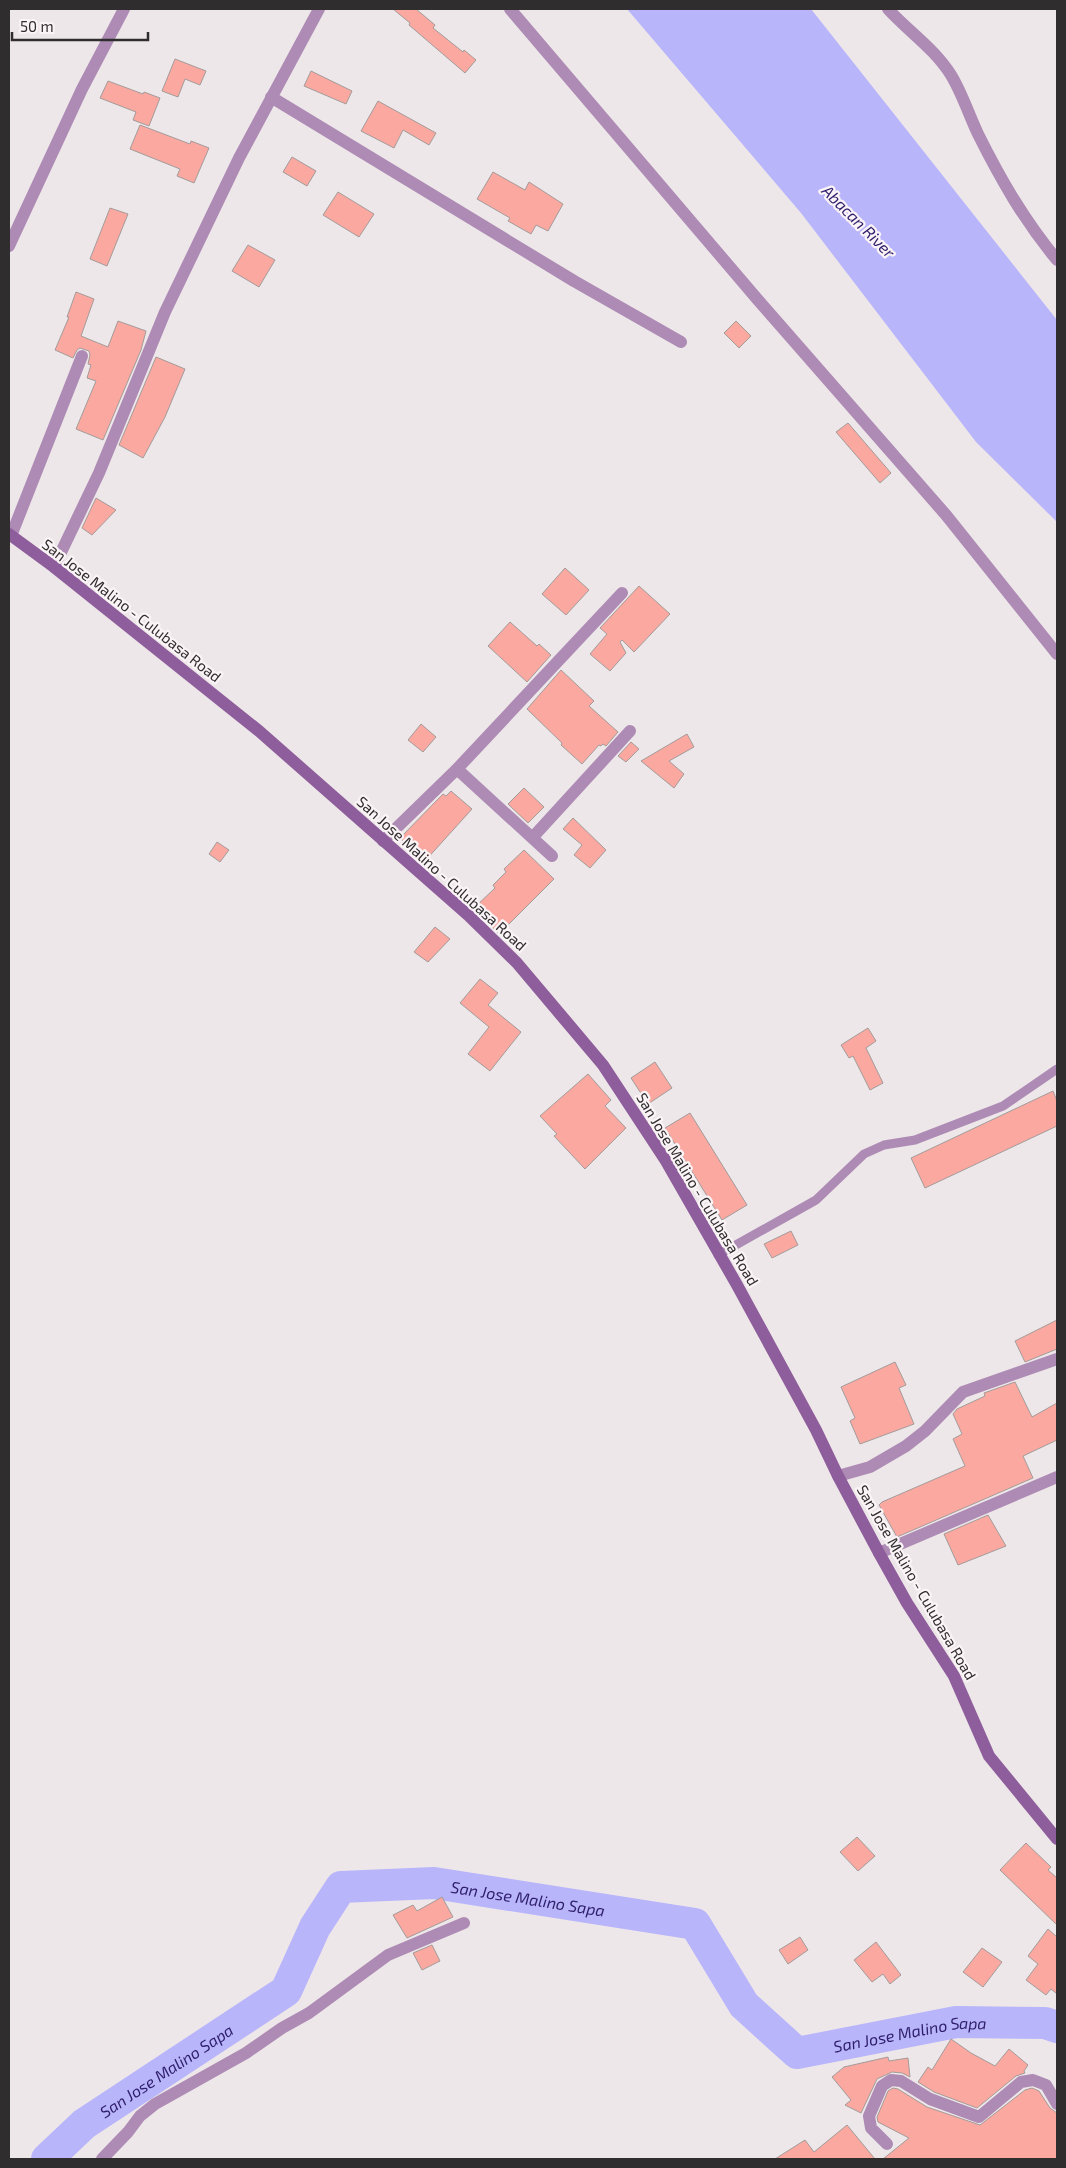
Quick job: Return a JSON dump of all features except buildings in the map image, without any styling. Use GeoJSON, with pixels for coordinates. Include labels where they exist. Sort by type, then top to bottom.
{"type":"FeatureCollection","features":[{"type":"Feature","properties":{"kind":"street"},"geometry":{"type":"LineString","coordinates":[[9,246],[82,89],[124,9]]}},
{"type":"Feature","properties":{"kind":"street"},"geometry":{"type":"LineString","coordinates":[[54,567],[100,473],[166,312],[238,158],[318,9]]}},
{"type":"Feature","properties":{"kind":"street"},"geometry":{"type":"LineString","coordinates":[[510,9],[758,300],[946,515],[1057,654]]}},
{"type":"Feature","properties":{"kind":"street"},"geometry":{"type":"LineString","coordinates":[[888,9],[903,25],[934,50],[952,76],[1007,191],[1028,223],[1057,260]]}},
{"type":"Feature","properties":{"kind":"street"},"geometry":{"type":"LineString","coordinates":[[271,97],[574,281],[681,342]]}},
{"type":"Feature","properties":{"kind":"street"},"geometry":{"type":"LineString","coordinates":[[10,535],[82,356]]}},
{"type":"Feature","properties":{"kind":"street","name":"San Jose Malino - Culubasa Road"},"geometry":{"type":"LineString","coordinates":[[10,535],[54,567],[259,732],[468,915],[517,963],[603,1065],[666,1161],[816,1430],[879,1553],[907,1603],[954,1676],[989,1756],[1057,1838]]}},
{"type":"Feature","properties":{"kind":"street"},"geometry":{"type":"LineString","coordinates":[[383,841],[457,770],[622,593]]}},
{"type":"Feature","properties":{"kind":"street"},"geometry":{"type":"LineString","coordinates":[[533,837],[630,731]]}},
{"type":"Feature","properties":{"kind":"street"},"geometry":{"type":"LineString","coordinates":[[457,770],[552,856]]}},
{"type":"Feature","properties":{"kind":"street"},"geometry":{"type":"LineString","coordinates":[[838,1476],[870,1467],[906,1446],[925,1431],[963,1392],[1057,1359]]}},
{"type":"Feature","properties":{"kind":"street"},"geometry":{"type":"LineString","coordinates":[[879,1553],[1057,1477]]}},
{"type":"Feature","properties":{"kind":"street"},"geometry":{"type":"LineString","coordinates":[[102,2159],[128,2132],[140,2116],[156,2104],[246,2053],[282,2028],[310,2013],[388,1955],[464,1923]]}},
{"type":"Feature","properties":{"kind":"street"},"geometry":{"type":"LineString","coordinates":[[887,2144],[871,2128],[869,2116],[882,2086],[891,2080],[901,2081],[930,2100],[979,2117],[1021,2082],[1033,2080],[1046,2085],[1057,2104]]}},
{"type":"Feature","properties":{"kind":"lane"},"geometry":{"type":"LineString","coordinates":[[718,1255],[809,1205],[864,1154],[884,1145],[915,1140],[1003,1106],[1057,1069]]}},
{"type":"Feature","properties":{"kind":"water","name":"Abacan River"},"geometry":{"type":"Polygon","coordinates":[[[627,9],[811,9],[1057,320],[1057,522],[976,442],[801,213],[627,9]]]}},
{"type":"Feature","properties":{"kind":"waterway","name":"San Jose Malino Sapa"},"geometry":{"type":"LineString","coordinates":[[47,2159],[84,2124],[286,1991],[315,1927],[341,1887],[434,1883],[695,1924],[744,2005],[797,2053],[956,2022],[1045,2023],[1057,2027]]}}]}
